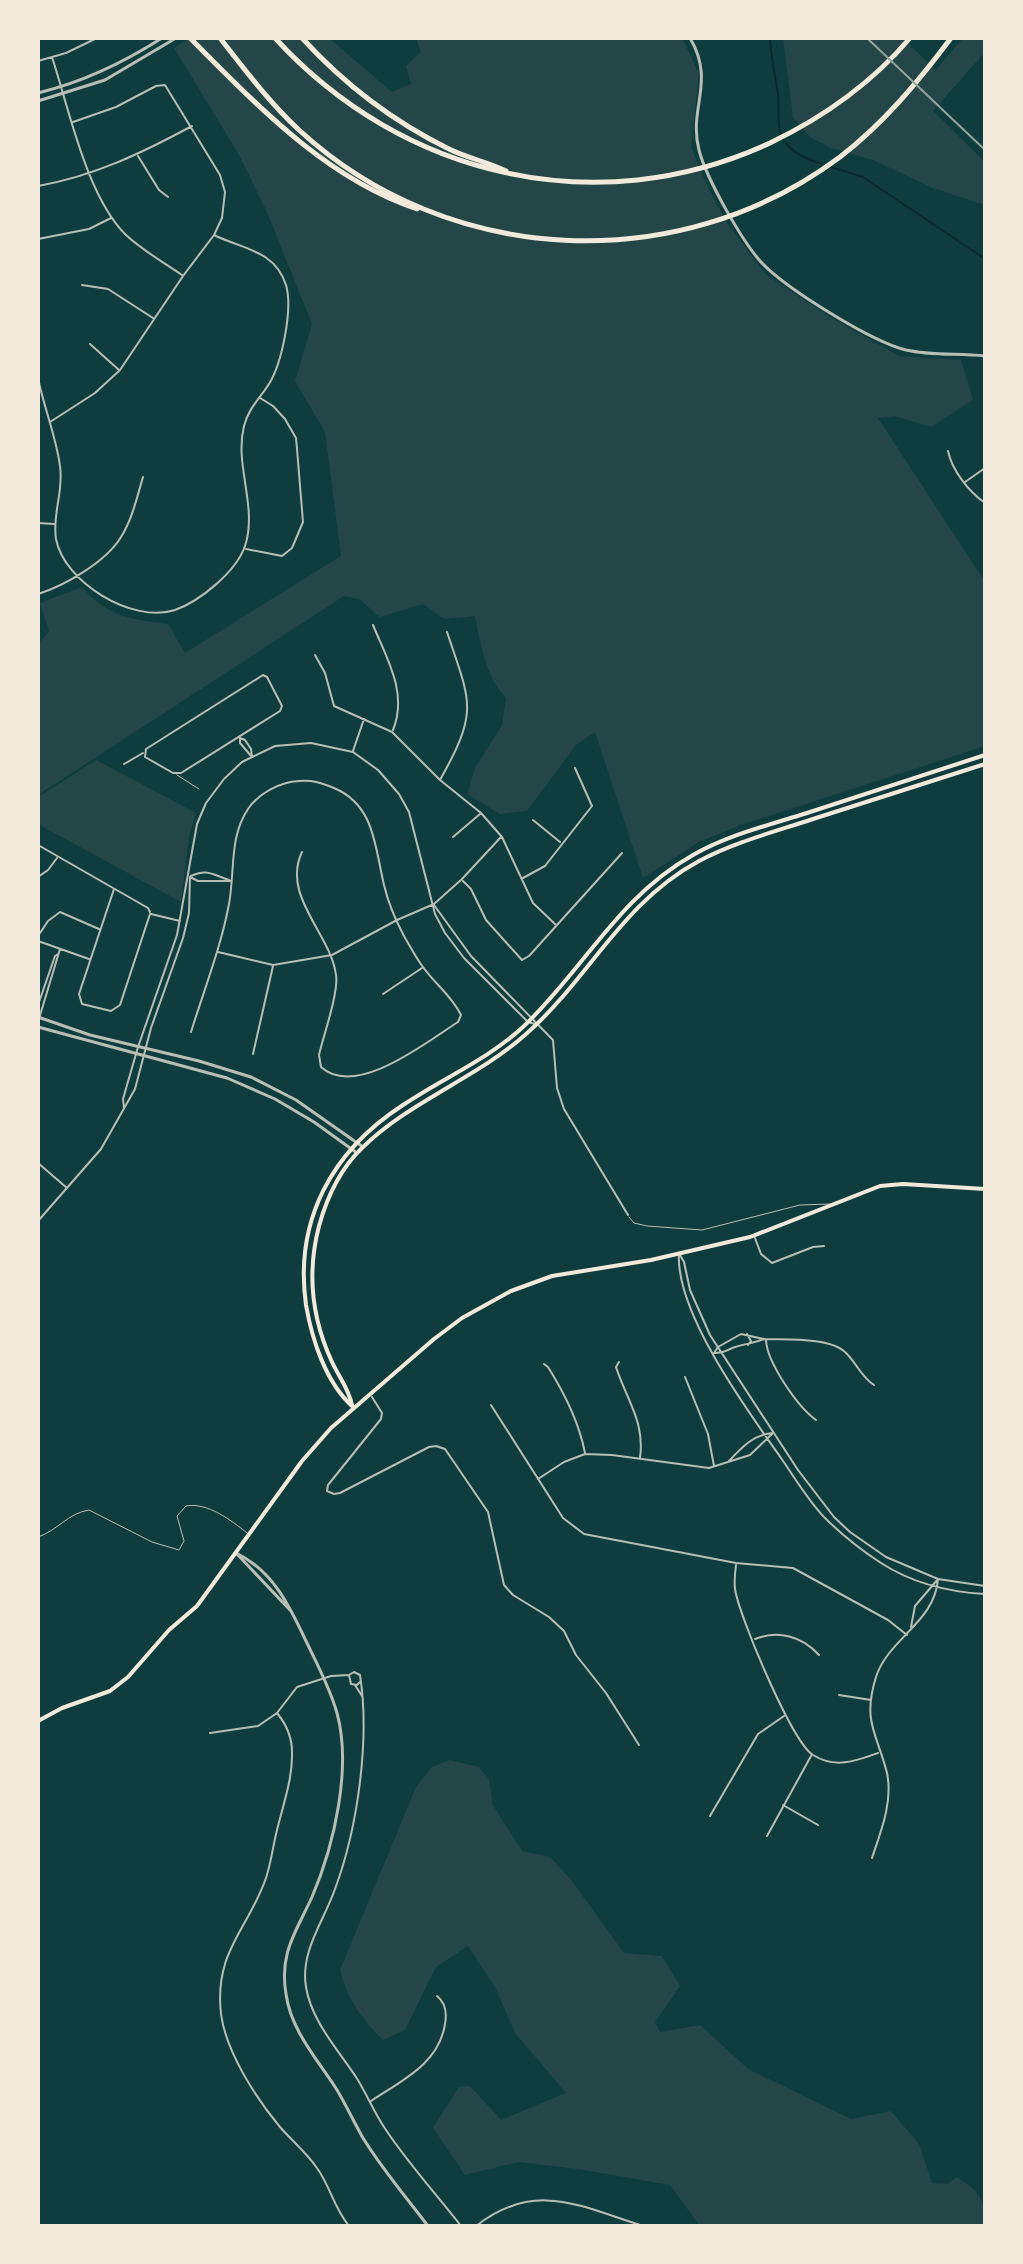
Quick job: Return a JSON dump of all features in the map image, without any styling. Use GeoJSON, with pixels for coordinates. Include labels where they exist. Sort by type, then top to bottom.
{"type":"FeatureCollection","features":[{"type":"Feature","properties":{"kind":"highway"},"geometry":{"type":"LineString","coordinates":[[190,38],[264,113],[333,166],[398,202],[501,234],[581,242],[655,235],[708,222],[767,200],[831,163],[883,120],[953,38]]}},
{"type":"Feature","properties":{"kind":"highway"},"geometry":{"type":"LineString","coordinates":[[220,38],[274,106],[323,150],[370,182],[437,216]]}},
{"type":"Feature","properties":{"kind":"highway"},"geometry":{"type":"LineString","coordinates":[[275,38],[319,81],[375,121],[449,158],[574,184],[685,172],[760,147],[834,107],[866,83],[909,39]]}},
{"type":"Feature","properties":{"kind":"highway"},"geometry":{"type":"LineString","coordinates":[[302,38],[332,69],[413,128],[452,150],[511,173]]}},
{"type":"Feature","properties":{"kind":"main road"},"geometry":{"type":"LineString","coordinates":[[353,1407],[340,1393],[318,1349],[308,1313],[304,1263],[307,1234],[319,1199],[351,1148],[391,1112],[490,1052],[530,1020],[624,909],[650,884],[686,859],[731,838],[985,755]]}},
{"type":"Feature","properties":{"kind":"main road"},"geometry":{"type":"LineString","coordinates":[[353,1407],[350,1394],[327,1351],[316,1316],[313,1254],[331,1192],[357,1153],[398,1117],[495,1058],[537,1024],[630,914],[652,893],[688,867],[737,844],[985,764]]}},
{"type":"Feature","properties":{"kind":"main road"},"geometry":{"type":"LineString","coordinates":[[38,1721],[62,1708],[110,1691],[122,1682],[169,1630],[197,1606],[315,1445],[353,1407],[450,1326],[523,1285],[576,1271],[613,1267],[754,1236],[863,1190],[885,1185],[985,1189]]}},
{"type":"Feature","properties":{"kind":"street"},"geometry":{"type":"LineString","coordinates":[[38,61],[66,53],[97,38]]}},
{"type":"Feature","properties":{"kind":"street"},"geometry":{"type":"LineString","coordinates":[[38,93],[103,72],[162,38]]}},
{"type":"Feature","properties":{"kind":"street"},"geometry":{"type":"LineString","coordinates":[[38,101],[105,80],[176,38]]}},
{"type":"Feature","properties":{"kind":"street"},"geometry":{"type":"LineString","coordinates":[[690,38],[700,57],[703,74],[697,129],[702,159],[734,222],[762,263],[840,318],[888,344],[920,352],[985,356]]}},
{"type":"Feature","properties":{"kind":"street"},"geometry":{"type":"LineString","coordinates":[[52,57],[91,173],[112,217],[130,238],[183,276]]}},
{"type":"Feature","properties":{"kind":"street"},"geometry":{"type":"LineString","coordinates":[[49,423],[95,393],[120,370],[214,235],[222,218],[223,184],[192,126],[165,85],[156,86],[116,107],[73,122]]}},
{"type":"Feature","properties":{"kind":"street"},"geometry":{"type":"LineString","coordinates":[[38,186],[91,173],[137,155],[192,126]]}},
{"type":"Feature","properties":{"kind":"street"},"geometry":{"type":"LineString","coordinates":[[137,155],[159,190],[168,197]]}},
{"type":"Feature","properties":{"kind":"street"},"geometry":{"type":"LineString","coordinates":[[38,239],[89,229],[112,217]]}},
{"type":"Feature","properties":{"kind":"street"},"geometry":{"type":"LineString","coordinates":[[38,378],[61,468],[55,524],[59,550],[76,575],[107,599],[125,608],[150,613],[169,612],[188,604],[216,582],[238,560],[244,549],[249,523],[241,440],[246,419],[274,375],[287,319],[286,286],[278,269],[256,250],[214,235]]}},
{"type":"Feature","properties":{"kind":"street"},"geometry":{"type":"LineString","coordinates":[[82,285],[108,289],[154,319]]}},
{"type":"Feature","properties":{"kind":"street"},"geometry":{"type":"LineString","coordinates":[[90,344],[120,370]]}},
{"type":"Feature","properties":{"kind":"street"},"geometry":{"type":"LineString","coordinates":[[244,549],[282,556],[292,548],[303,522],[296,438],[279,412],[259,398]]}},
{"type":"Feature","properties":{"kind":"street"},"geometry":{"type":"LineString","coordinates":[[948,451],[964,482],[985,503]]}},
{"type":"Feature","properties":{"kind":"street"},"geometry":{"type":"LineString","coordinates":[[964,482],[985,468]]}},
{"type":"Feature","properties":{"kind":"street"},"geometry":{"type":"LineString","coordinates":[[38,594],[63,585],[112,550],[119,541],[143,477]]}},
{"type":"Feature","properties":{"kind":"street"},"geometry":{"type":"LineString","coordinates":[[38,523],[55,524]]}},
{"type":"Feature","properties":{"kind":"street"},"geometry":{"type":"LineString","coordinates":[[373,625],[399,690],[400,713],[392,732]]}},
{"type":"Feature","properties":{"kind":"street"},"geometry":{"type":"LineString","coordinates":[[440,780],[466,730],[469,712],[468,695],[447,632]]}},
{"type":"Feature","properties":{"kind":"street"},"geometry":{"type":"LineString","coordinates":[[315,655],[329,682],[334,706],[392,732],[440,780],[481,813],[502,837],[533,903],[556,925]]}},
{"type":"Feature","properties":{"kind":"street"},"geometry":{"type":"LineString","coordinates":[[124,764],[263,675],[267,677],[281,710],[240,738],[177,775],[149,760],[143,753]]}},
{"type":"Feature","properties":{"kind":"street"},"geometry":{"type":"LineString","coordinates":[[353,752],[364,718]]}},
{"type":"Feature","properties":{"kind":"street"},"geometry":{"type":"LineString","coordinates":[[240,738],[251,749],[252,757]]}},
{"type":"Feature","properties":{"kind":"street"},"geometry":{"type":"LineString","coordinates":[[124,1108],[123,1099],[138,1047],[180,921],[197,824],[206,803],[242,762],[275,746],[311,743],[353,752],[378,770],[404,803],[434,904],[463,946],[530,1020],[553,1040],[557,1088],[564,1109],[628,1215]]}},
{"type":"Feature","properties":{"kind":"street"},"geometry":{"type":"LineString","coordinates":[[522,878],[545,866],[592,806],[575,768]]}},
{"type":"Feature","properties":{"kind":"street"},"geometry":{"type":"LineString","coordinates":[[191,1032],[229,904],[234,846],[247,810],[260,796],[280,785],[315,780],[341,791],[360,805],[372,826],[385,890],[397,920],[423,967],[457,1006],[461,1015],[458,1022],[378,1072],[331,1075],[318,1062],[337,979],[332,955],[305,908],[300,890],[297,862],[302,852]]}},
{"type":"Feature","properties":{"kind":"street"},"geometry":{"type":"LineString","coordinates":[[453,837],[481,813]]}},
{"type":"Feature","properties":{"kind":"street"},"geometry":{"type":"LineString","coordinates":[[533,820],[562,843]]}},
{"type":"Feature","properties":{"kind":"street"},"geometry":{"type":"LineString","coordinates":[[216,951],[273,965],[332,955],[434,904],[502,837]]}},
{"type":"Feature","properties":{"kind":"street"},"geometry":{"type":"LineString","coordinates":[[38,845],[148,908],[150,914],[120,1005],[111,1011],[82,1004],[79,994],[114,889]]}},
{"type":"Feature","properties":{"kind":"street"},"geometry":{"type":"LineString","coordinates":[[462,879],[471,889],[486,920],[522,960],[622,853]]}},
{"type":"Feature","properties":{"kind":"street"},"geometry":{"type":"LineString","coordinates":[[38,877],[58,857]]}},
{"type":"Feature","properties":{"kind":"street"},"geometry":{"type":"LineString","coordinates":[[189,876],[211,871],[231,881]]}},
{"type":"Feature","properties":{"kind":"street"},"geometry":{"type":"LineString","coordinates":[[189,876],[198,881],[231,881]]}},
{"type":"Feature","properties":{"kind":"street"},"geometry":{"type":"LineString","coordinates":[[38,1221],[101,1149],[135,1089],[151,1028],[183,938],[191,887],[189,876]]}},
{"type":"Feature","properties":{"kind":"street"},"geometry":{"type":"LineString","coordinates":[[38,936],[48,921],[60,912],[100,930]]}},
{"type":"Feature","properties":{"kind":"street"},"geometry":{"type":"LineString","coordinates":[[150,914],[180,921]]}},
{"type":"Feature","properties":{"kind":"street"},"geometry":{"type":"LineString","coordinates":[[38,941],[91,959]]}},
{"type":"Feature","properties":{"kind":"street"},"geometry":{"type":"LineString","coordinates":[[38,1021],[60,949]]}},
{"type":"Feature","properties":{"kind":"street"},"geometry":{"type":"LineString","coordinates":[[38,1005],[55,956],[59,953]]}},
{"type":"Feature","properties":{"kind":"street"},"geometry":{"type":"LineString","coordinates":[[253,1054],[273,965]]}},
{"type":"Feature","properties":{"kind":"street"},"geometry":{"type":"LineString","coordinates":[[383,994],[423,967]]}},
{"type":"Feature","properties":{"kind":"street"},"geometry":{"type":"LineString","coordinates":[[38,1021],[251,1077],[296,1100],[363,1147]]}},
{"type":"Feature","properties":{"kind":"street"},"geometry":{"type":"LineString","coordinates":[[38,1021],[136,1054],[227,1078],[275,1099],[357,1153]]}},
{"type":"Feature","properties":{"kind":"street"},"geometry":{"type":"LineString","coordinates":[[38,1163],[67,1188]]}},
{"type":"Feature","properties":{"kind":"street"},"geometry":{"type":"LineString","coordinates":[[754,1236],[761,1254],[772,1263],[813,1247],[824,1246]]}},
{"type":"Feature","properties":{"kind":"street"},"geometry":{"type":"LineString","coordinates":[[679,1253],[696,1305],[722,1354],[816,1494],[850,1532],[886,1557],[938,1579],[985,1586]]}},
{"type":"Feature","properties":{"kind":"street"},"geometry":{"type":"LineString","coordinates":[[679,1253],[678,1266],[690,1307],[714,1353],[767,1439],[822,1515],[844,1536],[901,1575],[931,1586],[985,1594]]}},
{"type":"Feature","properties":{"kind":"street"},"geometry":{"type":"LineString","coordinates":[[714,1353],[718,1347],[746,1334],[765,1340],[831,1343],[841,1348],[866,1380],[874,1385]]}},
{"type":"Feature","properties":{"kind":"street"},"geometry":{"type":"LineString","coordinates":[[746,1334],[751,1341],[748,1346]]}},
{"type":"Feature","properties":{"kind":"street"},"geometry":{"type":"LineString","coordinates":[[714,1353],[722,1354],[737,1346],[765,1340]]}},
{"type":"Feature","properties":{"kind":"street"},"geometry":{"type":"LineString","coordinates":[[765,1340],[774,1364],[799,1403],[816,1420]]}},
{"type":"Feature","properties":{"kind":"street"},"geometry":{"type":"LineString","coordinates":[[619,1362],[616,1367],[622,1385],[640,1424],[643,1439],[640,1459]]}},
{"type":"Feature","properties":{"kind":"street"},"geometry":{"type":"LineString","coordinates":[[544,1364],[581,1431],[585,1454]]}},
{"type":"Feature","properties":{"kind":"street"},"geometry":{"type":"LineString","coordinates":[[685,1377],[708,1434],[714,1467]]}},
{"type":"Feature","properties":{"kind":"street"},"geometry":{"type":"LineString","coordinates":[[369,1394],[382,1413],[381,1419],[328,1485],[327,1491],[340,1493],[429,1447],[445,1449],[488,1512],[504,1585],[513,1595],[540,1610],[564,1631],[576,1655],[606,1693],[639,1745]]}},
{"type":"Feature","properties":{"kind":"street"},"geometry":{"type":"LineString","coordinates":[[491,1405],[563,1518],[584,1534],[736,1563],[793,1568],[888,1620],[907,1635]]}},
{"type":"Feature","properties":{"kind":"street"},"geometry":{"type":"LineString","coordinates":[[729,1461],[740,1449],[764,1434],[773,1433]]}},
{"type":"Feature","properties":{"kind":"street"},"geometry":{"type":"LineString","coordinates":[[538,1479],[564,1462],[585,1454],[705,1469],[746,1457],[773,1433]]}},
{"type":"Feature","properties":{"kind":"street"},"geometry":{"type":"LineString","coordinates":[[740,1449],[741,1455],[746,1457]]}},
{"type":"Feature","properties":{"kind":"street"},"geometry":{"type":"LineString","coordinates":[[236,1553],[248,1559],[288,1602],[324,1678],[340,1727],[340,1792],[334,1829],[322,1871],[289,1942],[284,1970],[286,1995],[295,2026],[363,2137],[428,2226]]}},
{"type":"Feature","properties":{"kind":"street"},"geometry":{"type":"LineString","coordinates":[[736,1563],[735,1591],[795,1735],[812,1755],[833,1762],[849,1764],[879,1752]]}},
{"type":"Feature","properties":{"kind":"street"},"geometry":{"type":"LineString","coordinates":[[872,1858],[888,1801],[887,1774],[870,1726],[876,1676],[886,1657],[907,1635],[915,1606],[938,1579]]}},
{"type":"Feature","properties":{"kind":"street"},"geometry":{"type":"LineString","coordinates":[[911,1627],[926,1614],[938,1587],[938,1579]]}},
{"type":"Feature","properties":{"kind":"street"},"geometry":{"type":"LineString","coordinates":[[913,1613],[921,1618]]}},
{"type":"Feature","properties":{"kind":"street"},"geometry":{"type":"LineString","coordinates":[[754,1640],[768,1634],[783,1634],[797,1639],[819,1655]]}},
{"type":"Feature","properties":{"kind":"street"},"geometry":{"type":"LineString","coordinates":[[210,1733],[258,1726],[277,1713],[297,1687],[324,1678],[358,1673],[363,1697],[364,1743],[358,1795],[335,1891],[312,1940],[305,1972],[306,1987],[312,2007],[388,2133],[461,2226]]}},
{"type":"Feature","properties":{"kind":"street"},"geometry":{"type":"LineString","coordinates":[[349,1675],[348,1681],[363,1697]]}},
{"type":"Feature","properties":{"kind":"street"},"geometry":{"type":"LineString","coordinates":[[355,1685],[361,1681]]}},
{"type":"Feature","properties":{"kind":"street"},"geometry":{"type":"LineString","coordinates":[[839,1695],[872,1700]]}},
{"type":"Feature","properties":{"kind":"street"},"geometry":{"type":"LineString","coordinates":[[277,1713],[287,1728],[292,1750],[290,1774],[266,1879],[230,1946],[223,1966],[220,1987],[222,2023],[234,2056],[273,2117],[320,2171],[334,2204],[349,2226]]}},
{"type":"Feature","properties":{"kind":"street"},"geometry":{"type":"LineString","coordinates":[[710,1816],[758,1734],[785,1716]]}},
{"type":"Feature","properties":{"kind":"street"},"geometry":{"type":"LineString","coordinates":[[767,1836],[812,1755]]}},
{"type":"Feature","properties":{"kind":"street"},"geometry":{"type":"LineString","coordinates":[[782,1805],[818,1825]]}},
{"type":"Feature","properties":{"kind":"street"},"geometry":{"type":"LineString","coordinates":[[370,2101],[418,2070],[438,2048],[446,2007],[437,1996]]}},
{"type":"Feature","properties":{"kind":"street"},"geometry":{"type":"LineString","coordinates":[[476,2226],[512,2204],[549,2199],[643,2226]]}},
{"type":"Feature","properties":{"kind":"lane"},"geometry":{"type":"LineString","coordinates":[[177,775],[199,789]]}},
{"type":"Feature","properties":{"kind":"lane"},"geometry":{"type":"LineString","coordinates":[[628,1215],[634,1223],[647,1226],[702,1230],[800,1205],[831,1204]]}},
{"type":"Feature","properties":{"kind":"lane"},"geometry":{"type":"LineString","coordinates":[[38,1537],[51,1532],[76,1513],[89,1510],[152,1542],[179,1550],[184,1541],[177,1516],[186,1506],[195,1505],[227,1519],[249,1535]]}},
{"type":"Feature","properties":{"kind":"shaded area"},"geometry":{"type":"Polygon","coordinates":[[[189,38],[329,38],[392,92],[411,84],[406,66],[421,52],[416,38],[682,38],[699,73],[691,147],[727,223],[765,274],[830,317],[899,356],[961,360],[973,400],[931,427],[895,416],[878,418],[985,582],[985,746],[738,826],[699,842],[643,878],[595,732],[576,745],[527,811],[500,814],[467,794],[475,768],[502,725],[506,698],[489,670],[475,616],[444,619],[423,604],[380,617],[359,599],[344,596],[38,795],[38,644],[49,631],[40,603],[82,587],[91,597],[121,615],[168,624],[185,653],[341,556],[325,432],[295,381],[312,324],[267,212],[238,153],[174,48],[189,38]]]}},
{"type":"Feature","properties":{"kind":"shaded area"},"geometry":{"type":"Polygon","coordinates":[[[783,38],[902,38],[936,70],[963,38],[985,38],[985,52],[933,111],[985,162],[985,205],[933,188],[873,160],[831,148],[810,137],[793,117],[783,38]]]}},
{"type":"Feature","properties":{"kind":"shaded area"},"geometry":{"type":"Polygon","coordinates":[[[96,760],[196,813],[189,836],[181,902],[38,824],[38,797],[96,760]]]}},
{"type":"Feature","properties":{"kind":"shaded area"},"geometry":{"type":"Polygon","coordinates":[[[450,1760],[479,1767],[489,1779],[493,1805],[522,1851],[550,1857],[572,1881],[624,1953],[662,1956],[680,1986],[655,2022],[660,2032],[700,2025],[748,2069],[851,2119],[891,2111],[919,2144],[932,2183],[947,2184],[957,2177],[976,2192],[984,2208],[985,2226],[700,2226],[670,2185],[518,2162],[465,2175],[433,2128],[459,2087],[470,2086],[501,2120],[566,2093],[515,2033],[496,1989],[468,1946],[436,1967],[405,2030],[383,2040],[356,2008],[340,1970],[416,1787],[432,1767],[450,1760]]]}},
{"type":"Feature","properties":{"kind":"waterway"},"geometry":{"type":"LineString","coordinates":[[770,38],[780,133],[794,151],[822,164]]}},
{"type":"Feature","properties":{"kind":"waterway"},"geometry":{"type":"LineString","coordinates":[[828,166],[863,177],[985,259]]}},
{"type":"Feature","properties":{"kind":"railway"},"geometry":{"type":"LineString","coordinates":[[867,38],[985,150]]}}]}
